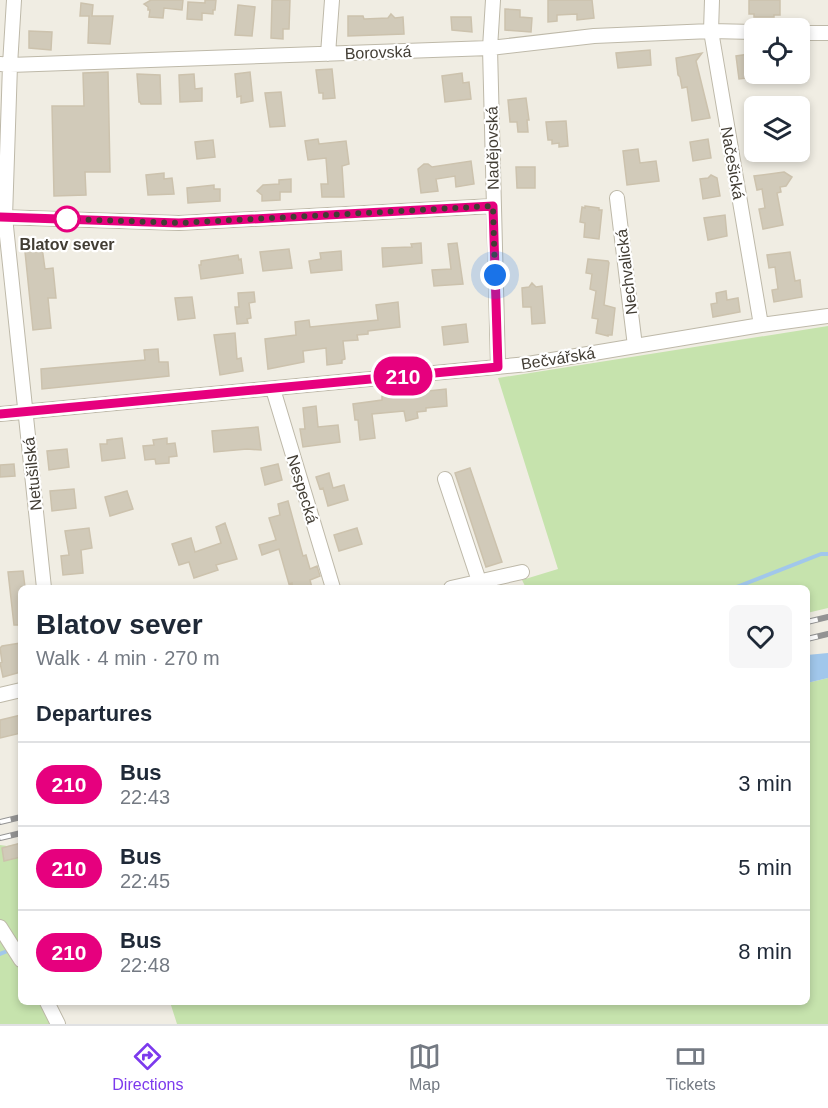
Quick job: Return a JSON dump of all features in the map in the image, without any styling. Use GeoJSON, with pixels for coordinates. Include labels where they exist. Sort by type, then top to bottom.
{"type":"FeatureCollection","features":[{"type":"Feature","properties":{"kind":"street","name":"Netušilská"},"geometry":{"type":"LineString","coordinates":[[14,0],[5,65],[3,217],[44,585]]}},
{"type":"Feature","properties":{"kind":"street"},"geometry":{"type":"LineString","coordinates":[[328,54],[332,0]]}},
{"type":"Feature","properties":{"kind":"street","name":"Nadějovská"},"geometry":{"type":"LineString","coordinates":[[494,0],[490,48],[498,367]]}},
{"type":"Feature","properties":{"kind":"street","name":"Načešická"},"geometry":{"type":"LineString","coordinates":[[712,0],[711,31],[761,325]]}},
{"type":"Feature","properties":{"kind":"street","name":"Borovská"},"geometry":{"type":"LineString","coordinates":[[5,65],[490,48],[594,36],[744,32]]}},
{"type":"Feature","properties":{"kind":"street"},"geometry":{"type":"LineString","coordinates":[[810,33],[828,33]]}},
{"type":"Feature","properties":{"kind":"street","name":"Nechvalická"},"geometry":{"type":"LineString","coordinates":[[617,198],[635,346]]}},
{"type":"Feature","properties":{"kind":"street"},"geometry":{"type":"LineString","coordinates":[[3,217],[179,223],[493,206]]}},
{"type":"Feature","properties":{"kind":"street","name":"Bečvářská"},"geometry":{"type":"LineString","coordinates":[[0,414],[528,364],[828,316]]}},
{"type":"Feature","properties":{"kind":"street","name":"Nespecká"},"geometry":{"type":"LineString","coordinates":[[273,389],[332,585]]}},
{"type":"Feature","properties":{"kind":"street"},"geometry":{"type":"LineString","coordinates":[[445,479],[479,581]]}},
{"type":"Feature","properties":{"kind":"street"},"geometry":{"type":"LineString","coordinates":[[464,585],[522,572]]}},
{"type":"Feature","properties":{"kind":"street"},"geometry":{"type":"LineString","coordinates":[[0,695],[18,691]]}},
{"type":"Feature","properties":{"kind":"street"},"geometry":{"type":"LineString","coordinates":[[0,927],[18,955]]}},
{"type":"Feature","properties":{"kind":"street"},"geometry":{"type":"LineString","coordinates":[[48,1005],[58,1024]]}},
{"type":"Feature","properties":{"kind":"green space"},"geometry":{"type":"Polygon","coordinates":[[[828,326],[828,608],[810,612],[810,585],[524,585],[522,580],[558,569],[498,378],[828,326]]]}},
{"type":"Feature","properties":{"kind":"green space"},"geometry":{"type":"Polygon","coordinates":[[[828,678],[828,1024],[177,1024],[171,1005],[810,1005],[810,682],[828,678]]]}},
{"type":"Feature","properties":{"kind":"green space"},"geometry":{"type":"Polygon","coordinates":[[[18,844],[18,1005],[56,1005],[66,1024],[0,1024],[0,845],[18,844]]]}},
{"type":"Feature","properties":{"kind":"water"},"geometry":{"type":"Polygon","coordinates":[[[828,653],[828,678],[810,682],[810,655],[828,653]]]}},
{"type":"Feature","properties":{"kind":"building"},"geometry":{"type":"Polygon","coordinates":[[[151,0],[183,0],[182,10],[164,8],[163,18],[149,17],[150,10],[144,4],[151,0]]]}},
{"type":"Feature","properties":{"kind":"building"},"geometry":{"type":"Polygon","coordinates":[[[205,0],[216,0],[213,14],[202,13],[202,20],[187,19],[188,2],[205,3],[205,0]]]}},
{"type":"Feature","properties":{"kind":"building"},"geometry":{"type":"Polygon","coordinates":[[[272,0],[290,0],[289,29],[283,29],[283,39],[271,38],[272,0]]]}},
{"type":"Feature","properties":{"kind":"building"},"geometry":{"type":"Polygon","coordinates":[[[548,0],[592,0],[594,18],[577,20],[577,14],[557,15],[557,21],[548,22],[548,0]]]}},
{"type":"Feature","properties":{"kind":"building"},"geometry":{"type":"Polygon","coordinates":[[[749,0],[780,0],[780,15],[754,17],[754,14],[749,14],[749,0]]]}},
{"type":"Feature","properties":{"kind":"building"},"geometry":{"type":"Polygon","coordinates":[[[81,3],[93,5],[92,16],[113,16],[110,44],[88,43],[89,16],[80,16],[81,3]]]}},
{"type":"Feature","properties":{"kind":"building"},"geometry":{"type":"Polygon","coordinates":[[[238,5],[255,7],[252,36],[235,35],[238,5]]]}},
{"type":"Feature","properties":{"kind":"building"},"geometry":{"type":"Polygon","coordinates":[[[505,9],[520,10],[520,17],[532,18],[531,32],[505,30],[505,9]]]}},
{"type":"Feature","properties":{"kind":"building"},"geometry":{"type":"Polygon","coordinates":[[[391,14],[395,18],[403,17],[404,34],[348,36],[348,16],[363,16],[364,19],[388,18],[391,14]]]}},
{"type":"Feature","properties":{"kind":"building"},"geometry":{"type":"Polygon","coordinates":[[[451,17],[471,17],[472,32],[452,30],[451,17]]]}},
{"type":"Feature","properties":{"kind":"building"},"geometry":{"type":"Polygon","coordinates":[[[29,31],[52,32],[51,50],[29,48],[29,31]]]}},
{"type":"Feature","properties":{"kind":"building"},"geometry":{"type":"Polygon","coordinates":[[[650,50],[651,65],[618,68],[616,53],[650,50]]]}},
{"type":"Feature","properties":{"kind":"building"},"geometry":{"type":"Polygon","coordinates":[[[702,53],[696,61],[710,118],[692,121],[687,87],[682,88],[676,58],[702,53]]]}},
{"type":"Feature","properties":{"kind":"building"},"geometry":{"type":"Polygon","coordinates":[[[744,55],[744,78],[739,79],[736,56],[744,55]]]}},
{"type":"Feature","properties":{"kind":"building"},"geometry":{"type":"Polygon","coordinates":[[[332,69],[335,98],[323,99],[323,93],[319,93],[316,70],[332,69]]]}},
{"type":"Feature","properties":{"kind":"building"},"geometry":{"type":"Polygon","coordinates":[[[108,72],[110,172],[85,172],[86,195],[54,196],[52,106],[84,106],[83,73],[108,72]]]}},
{"type":"Feature","properties":{"kind":"building"},"geometry":{"type":"Polygon","coordinates":[[[250,72],[253,101],[241,103],[241,96],[237,97],[235,74],[250,72]]]}},
{"type":"Feature","properties":{"kind":"building"},"geometry":{"type":"Polygon","coordinates":[[[462,73],[463,83],[469,82],[471,99],[445,102],[442,76],[462,73]]]}},
{"type":"Feature","properties":{"kind":"building"},"geometry":{"type":"Polygon","coordinates":[[[137,74],[160,75],[161,104],[141,104],[139,102],[137,74]]]}},
{"type":"Feature","properties":{"kind":"building"},"geometry":{"type":"Polygon","coordinates":[[[194,74],[195,89],[202,88],[202,101],[180,102],[179,75],[194,74]]]}},
{"type":"Feature","properties":{"kind":"building"},"geometry":{"type":"Polygon","coordinates":[[[281,92],[285,126],[270,127],[265,93],[281,92]]]}},
{"type":"Feature","properties":{"kind":"building"},"geometry":{"type":"Polygon","coordinates":[[[526,98],[528,132],[518,132],[517,122],[510,122],[508,100],[526,98]]]}},
{"type":"Feature","properties":{"kind":"building"},"geometry":{"type":"Polygon","coordinates":[[[566,121],[568,146],[559,147],[559,143],[552,144],[552,140],[548,140],[546,122],[566,121]]]}},
{"type":"Feature","properties":{"kind":"building"},"geometry":{"type":"Polygon","coordinates":[[[318,139],[319,144],[346,141],[349,164],[342,166],[344,197],[322,197],[321,184],[328,184],[326,158],[308,160],[305,141],[318,139]]]}},
{"type":"Feature","properties":{"kind":"building"},"geometry":{"type":"Polygon","coordinates":[[[708,139],[711,158],[693,161],[690,142],[708,139]]]}},
{"type":"Feature","properties":{"kind":"building"},"geometry":{"type":"Polygon","coordinates":[[[213,140],[215,157],[197,159],[195,142],[213,140]]]}},
{"type":"Feature","properties":{"kind":"building"},"geometry":{"type":"Polygon","coordinates":[[[638,149],[640,163],[656,161],[659,181],[627,185],[623,151],[638,149]]]}},
{"type":"Feature","properties":{"kind":"building"},"geometry":{"type":"Polygon","coordinates":[[[471,161],[474,184],[456,187],[455,176],[436,179],[438,191],[421,193],[418,169],[424,164],[432,167],[471,161]]]}},
{"type":"Feature","properties":{"kind":"building"},"geometry":{"type":"Polygon","coordinates":[[[516,167],[535,167],[535,188],[517,188],[516,167]]]}},
{"type":"Feature","properties":{"kind":"building"},"geometry":{"type":"Polygon","coordinates":[[[784,172],[792,177],[786,186],[780,187],[781,192],[777,193],[783,225],[763,229],[759,209],[765,208],[762,189],[757,190],[754,176],[784,172]]]}},
{"type":"Feature","properties":{"kind":"building"},"geometry":{"type":"Polygon","coordinates":[[[164,173],[164,179],[172,178],[174,194],[148,195],[146,175],[164,173]]]}},
{"type":"Feature","properties":{"kind":"building"},"geometry":{"type":"Polygon","coordinates":[[[711,175],[717,178],[720,196],[703,199],[700,179],[711,175]]]}},
{"type":"Feature","properties":{"kind":"building"},"geometry":{"type":"Polygon","coordinates":[[[291,179],[291,192],[280,192],[280,200],[262,201],[262,195],[257,191],[263,185],[279,184],[279,180],[291,179]]]}},
{"type":"Feature","properties":{"kind":"building"},"geometry":{"type":"Polygon","coordinates":[[[214,185],[214,189],[220,189],[220,201],[188,203],[187,188],[214,185]]]}},
{"type":"Feature","properties":{"kind":"building"},"geometry":{"type":"Polygon","coordinates":[[[585,206],[602,210],[599,239],[584,237],[585,223],[580,222],[582,207],[585,208],[585,206]]]}},
{"type":"Feature","properties":{"kind":"building"},"geometry":{"type":"Polygon","coordinates":[[[725,215],[727,236],[708,240],[704,218],[725,215]]]}},
{"type":"Feature","properties":{"kind":"building"},"geometry":{"type":"Polygon","coordinates":[[[41,240],[45,269],[53,268],[56,298],[48,298],[51,328],[33,330],[24,242],[41,240]]]}},
{"type":"Feature","properties":{"kind":"building"},"geometry":{"type":"Polygon","coordinates":[[[421,243],[422,263],[383,267],[382,248],[412,247],[411,244],[421,243]]]}},
{"type":"Feature","properties":{"kind":"building"},"geometry":{"type":"Polygon","coordinates":[[[457,243],[463,284],[434,286],[432,270],[451,269],[448,244],[457,243]]]}},
{"type":"Feature","properties":{"kind":"building"},"geometry":{"type":"Polygon","coordinates":[[[289,249],[292,268],[263,271],[260,252],[289,249]]]}},
{"type":"Feature","properties":{"kind":"building"},"geometry":{"type":"Polygon","coordinates":[[[341,251],[342,270],[311,273],[309,261],[321,259],[320,253],[341,251]]]}},
{"type":"Feature","properties":{"kind":"building"},"geometry":{"type":"Polygon","coordinates":[[[790,252],[795,281],[800,280],[802,297],[774,302],[772,290],[778,289],[775,267],[769,268],[767,255],[790,252]]]}},
{"type":"Feature","properties":{"kind":"building"},"geometry":{"type":"Polygon","coordinates":[[[238,255],[239,260],[241,259],[243,273],[201,279],[199,265],[201,261],[238,255]]]}},
{"type":"Feature","properties":{"kind":"building"},"geometry":{"type":"Polygon","coordinates":[[[588,259],[609,263],[604,305],[615,308],[612,335],[596,333],[598,319],[592,318],[596,291],[590,289],[592,274],[586,273],[588,259]]]}},
{"type":"Feature","properties":{"kind":"building"},"geometry":{"type":"Polygon","coordinates":[[[532,283],[536,287],[542,286],[545,323],[532,324],[531,307],[523,307],[522,288],[529,287],[532,283]]]}},
{"type":"Feature","properties":{"kind":"building"},"geometry":{"type":"Polygon","coordinates":[[[726,291],[727,300],[738,298],[740,312],[713,317],[711,304],[717,303],[716,293],[726,291]]]}},
{"type":"Feature","properties":{"kind":"building"},"geometry":{"type":"Polygon","coordinates":[[[254,292],[255,302],[249,303],[251,318],[247,319],[248,323],[237,324],[235,307],[239,307],[238,293],[254,292]]]}},
{"type":"Feature","properties":{"kind":"building"},"geometry":{"type":"Polygon","coordinates":[[[192,297],[195,318],[178,320],[175,298],[192,297]]]}},
{"type":"Feature","properties":{"kind":"building"},"geometry":{"type":"Polygon","coordinates":[[[398,302],[400,327],[368,331],[368,334],[357,335],[358,340],[343,341],[345,359],[342,363],[327,365],[326,348],[303,351],[304,362],[268,369],[265,339],[296,335],[295,322],[309,320],[310,327],[378,320],[376,305],[398,302]]]}},
{"type":"Feature","properties":{"kind":"building"},"geometry":{"type":"Polygon","coordinates":[[[466,324],[468,342],[444,345],[442,327],[466,324]]]}},
{"type":"Feature","properties":{"kind":"building"},"geometry":{"type":"Polygon","coordinates":[[[235,333],[237,359],[241,358],[243,371],[220,375],[214,335],[235,333]]]}},
{"type":"Feature","properties":{"kind":"building"},"geometry":{"type":"Polygon","coordinates":[[[158,349],[159,362],[168,362],[169,376],[42,389],[41,369],[145,360],[144,350],[158,349]]]}},
{"type":"Feature","properties":{"kind":"building"},"geometry":{"type":"Polygon","coordinates":[[[446,389],[447,406],[426,408],[426,411],[417,412],[418,418],[406,421],[404,411],[372,414],[375,438],[360,440],[358,420],[355,420],[353,404],[382,400],[382,396],[446,389]]]}},
{"type":"Feature","properties":{"kind":"building"},"geometry":{"type":"Polygon","coordinates":[[[316,406],[318,427],[338,425],[340,442],[303,447],[300,429],[305,429],[303,408],[316,406]]]}},
{"type":"Feature","properties":{"kind":"building"},"geometry":{"type":"Polygon","coordinates":[[[258,427],[261,450],[214,452],[212,431],[258,427]]]}},
{"type":"Feature","properties":{"kind":"building"},"geometry":{"type":"Polygon","coordinates":[[[122,438],[125,458],[102,461],[100,444],[107,444],[107,440],[122,438]]]}},
{"type":"Feature","properties":{"kind":"building"},"geometry":{"type":"Polygon","coordinates":[[[167,438],[167,444],[175,443],[177,456],[169,457],[169,463],[156,464],[155,459],[145,460],[143,446],[154,445],[153,440],[167,438]]]}},
{"type":"Feature","properties":{"kind":"building"},"geometry":{"type":"Polygon","coordinates":[[[67,449],[69,467],[49,470],[47,451],[67,449]]]}},
{"type":"Feature","properties":{"kind":"building"},"geometry":{"type":"Polygon","coordinates":[[[14,464],[15,476],[0,477],[0,465],[14,464]]]}},
{"type":"Feature","properties":{"kind":"building"},"geometry":{"type":"Polygon","coordinates":[[[278,464],[282,480],[265,485],[261,468],[278,464]]]}},
{"type":"Feature","properties":{"kind":"building"},"geometry":{"type":"Polygon","coordinates":[[[470,468],[502,562],[486,567],[455,473],[470,468]]]}},
{"type":"Feature","properties":{"kind":"building"},"geometry":{"type":"Polygon","coordinates":[[[329,473],[333,488],[344,485],[348,500],[328,506],[323,488],[320,489],[316,477],[329,473]]]}},
{"type":"Feature","properties":{"kind":"building"},"geometry":{"type":"Polygon","coordinates":[[[74,489],[76,508],[52,511],[50,491],[74,489]]]}},
{"type":"Feature","properties":{"kind":"building"},"geometry":{"type":"Polygon","coordinates":[[[127,491],[133,509],[110,516],[105,497],[127,491]]]}},
{"type":"Feature","properties":{"kind":"building"},"geometry":{"type":"Polygon","coordinates":[[[288,501],[303,556],[306,555],[310,569],[317,566],[320,576],[310,580],[311,585],[289,584],[279,549],[262,555],[259,545],[276,540],[269,518],[280,515],[278,504],[288,501]]]}},
{"type":"Feature","properties":{"kind":"building"},"geometry":{"type":"Polygon","coordinates":[[[225,523],[237,559],[216,565],[218,570],[194,578],[189,562],[179,565],[172,544],[191,538],[195,552],[221,543],[216,527],[225,523]]]}},
{"type":"Feature","properties":{"kind":"building"},"geometry":{"type":"Polygon","coordinates":[[[89,528],[92,548],[81,550],[83,573],[63,575],[61,556],[69,555],[65,531],[89,528]]]}},
{"type":"Feature","properties":{"kind":"building"},"geometry":{"type":"Polygon","coordinates":[[[357,528],[362,544],[339,551],[334,535],[357,528]]]}},
{"type":"Feature","properties":{"kind":"building"},"geometry":{"type":"Polygon","coordinates":[[[23,571],[25,585],[18,585],[18,625],[14,625],[8,572],[23,571]]]}},
{"type":"Feature","properties":{"kind":"building"},"geometry":{"type":"Polygon","coordinates":[[[18,643],[18,673],[3,677],[0,663],[2,662],[0,648],[18,643]]]}},
{"type":"Feature","properties":{"kind":"building"},"geometry":{"type":"Polygon","coordinates":[[[18,716],[18,734],[0,738],[0,720],[18,716]]]}},
{"type":"Feature","properties":{"kind":"building"},"geometry":{"type":"Polygon","coordinates":[[[18,844],[18,858],[4,861],[2,848],[18,844]]]}},
{"type":"Feature","properties":{"kind":"waterway"},"geometry":{"type":"LineString","coordinates":[[742,585],[821,554],[828,554]]}},
{"type":"Feature","properties":{"kind":"waterway"},"geometry":{"type":"LineString","coordinates":[[0,954],[10,950]]}},
{"type":"Feature","properties":{"kind":"railway"},"geometry":{"type":"LineString","coordinates":[[810,621],[828,617]]}},
{"type":"Feature","properties":{"kind":"railway"},"geometry":{"type":"LineString","coordinates":[[810,638],[828,634]]}},
{"type":"Feature","properties":{"kind":"railway"},"geometry":{"type":"LineString","coordinates":[[0,822],[18,818]]}},
{"type":"Feature","properties":{"kind":"railway"},"geometry":{"type":"LineString","coordinates":[[0,838],[18,834]]}},
{"type":"Feature","properties":{"kind":"bus line","name":"210"},"geometry":{"type":"LineString","coordinates":[[0,217],[179,223],[493,206],[498,367],[0,414]]}},
{"type":"Feature","properties":{"kind":"place","name":"Blatov sever"},"geometry":{"type":"Point","coordinates":[67,219]}},
{"type":"Feature","properties":{"kind":"route"},"geometry":{"type":"LineString","coordinates":[[67,219],[179,223],[493,206],[495,275]]}}]}
